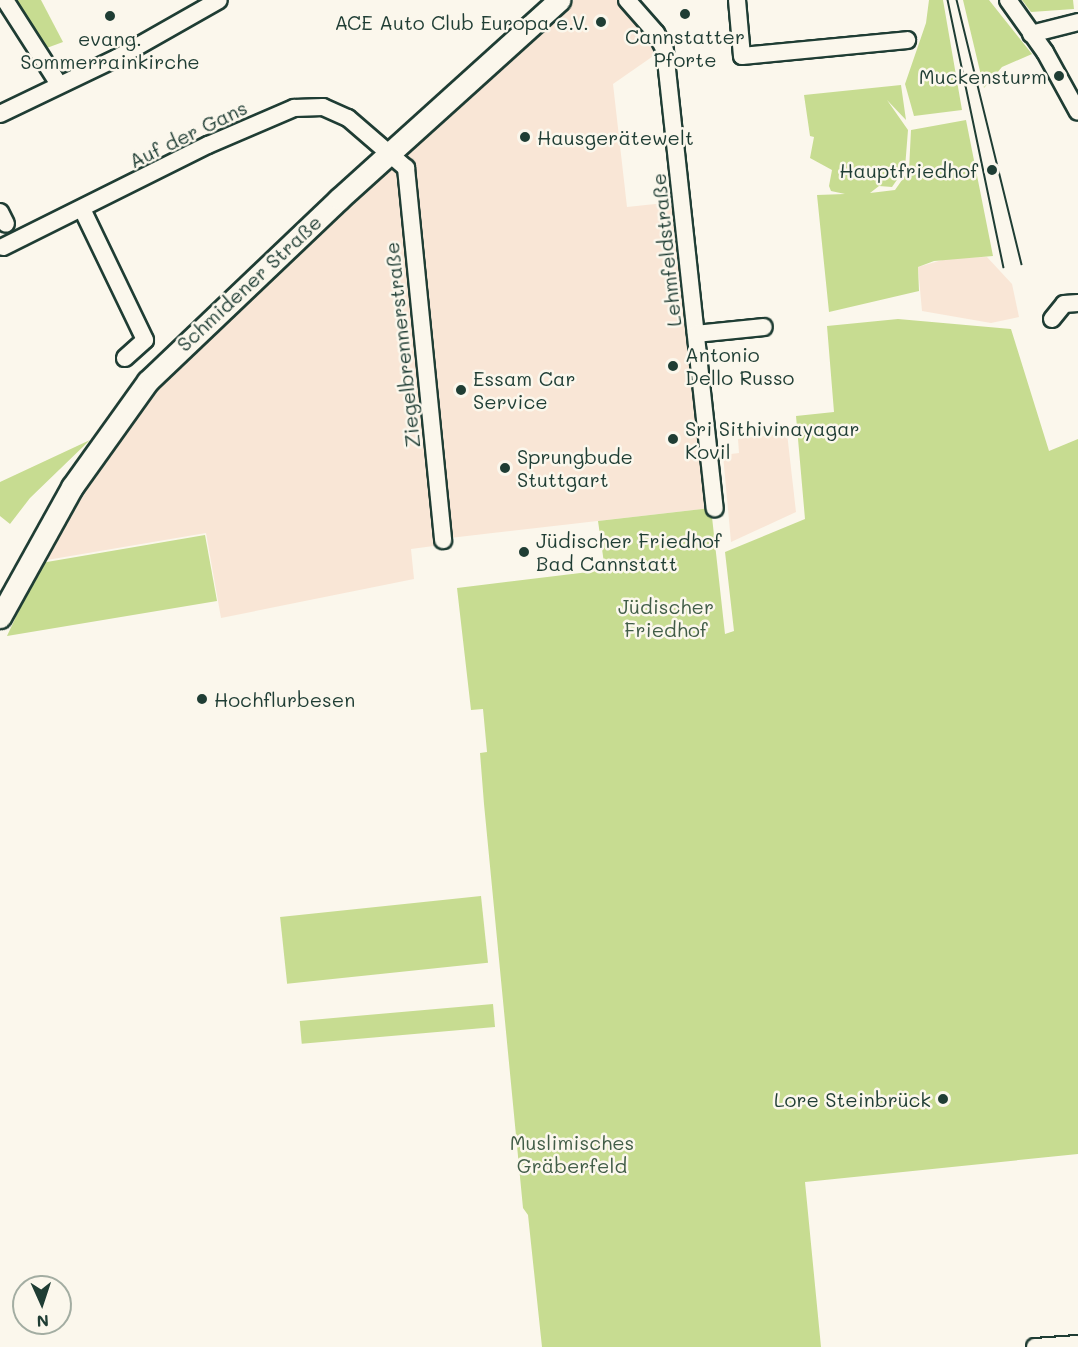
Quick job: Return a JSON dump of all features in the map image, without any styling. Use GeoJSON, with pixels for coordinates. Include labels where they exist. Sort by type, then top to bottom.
{"type":"FeatureCollection","features":[{"type":"Feature","properties":{"kind":"main road","name":"Schmidener Straße"},"geometry":{"type":"LineString","coordinates":[[3,603],[101,442],[148,381],[192,335],[389,152],[559,0]]}},
{"type":"Feature","properties":{"kind":"street"},"geometry":{"type":"LineString","coordinates":[[5,0],[58,83]]}},
{"type":"Feature","properties":{"kind":"street"},"geometry":{"type":"LineString","coordinates":[[0,114],[36,98],[58,83],[117,58],[219,0]]}},
{"type":"Feature","properties":{"kind":"street","name":"Lehmfeldstraße"},"geometry":{"type":"LineString","coordinates":[[627,0],[656,33],[665,51],[715,508]]}},
{"type":"Feature","properties":{"kind":"street"},"geometry":{"type":"LineString","coordinates":[[738,0],[742,56],[907,40]]}},
{"type":"Feature","properties":{"kind":"street"},"geometry":{"type":"LineString","coordinates":[[1008,0],[1031,33],[1078,112]]}},
{"type":"Feature","properties":{"kind":"street"},"geometry":{"type":"LineString","coordinates":[[1031,33],[1078,22]]}},
{"type":"Feature","properties":{"kind":"street","name":"Auf der Gans"},"geometry":{"type":"LineString","coordinates":[[3,247],[83,211],[208,145],[294,108],[310,105],[329,109],[348,118],[389,152]]}},
{"type":"Feature","properties":{"kind":"street","name":"Ziegelbrennerstraße"},"geometry":{"type":"LineString","coordinates":[[414,130],[406,153],[406,168],[443,540]]}},
{"type":"Feature","properties":{"kind":"street"},"geometry":{"type":"LineString","coordinates":[[389,152],[406,168]]}},
{"type":"Feature","properties":{"kind":"street"},"geometry":{"type":"LineString","coordinates":[[83,211],[145,340],[125,358]]}},
{"type":"Feature","properties":{"kind":"street"},"geometry":{"type":"LineString","coordinates":[[1052,319],[1064,304],[1078,303]]}},
{"type":"Feature","properties":{"kind":"street"},"geometry":{"type":"LineString","coordinates":[[696,334],[764,327]]}},
{"type":"Feature","properties":{"kind":"street"},"geometry":{"type":"LineString","coordinates":[[1035,1347],[1078,1344]]}},
{"type":"Feature","properties":{"kind":"shaded area"},"geometry":{"type":"Polygon","coordinates":[[[574,0],[618,0],[651,35],[659,52],[613,84],[627,207],[674,202],[711,508],[441,539],[441,545],[411,549],[414,579],[221,618],[206,533],[41,561],[109,447],[186,352],[574,0]]]}},
{"type":"Feature","properties":{"kind":"shaded area"},"geometry":{"type":"Polygon","coordinates":[[[987,257],[1012,284],[1019,317],[991,323],[922,311],[918,267],[949,258],[987,257]]]}},
{"type":"Feature","properties":{"kind":"shaded area"},"geometry":{"type":"Polygon","coordinates":[[[787,433],[796,512],[731,542],[723,455],[739,453],[738,439],[787,433]]]}},
{"type":"Feature","properties":{"kind":"green space"},"geometry":{"type":"Polygon","coordinates":[[[14,0],[41,0],[63,42],[44,49],[14,0]]]}},
{"type":"Feature","properties":{"kind":"green space"},"geometry":{"type":"Polygon","coordinates":[[[929,0],[943,0],[962,110],[914,116],[905,84],[926,23],[929,0]]]}},
{"type":"Feature","properties":{"kind":"green space"},"geometry":{"type":"Polygon","coordinates":[[[963,0],[989,0],[1032,54],[1002,67],[984,88],[963,0]]]}},
{"type":"Feature","properties":{"kind":"green space"},"geometry":{"type":"Polygon","coordinates":[[[1022,0],[1073,0],[1074,9],[1031,12],[1022,0]]]}},
{"type":"Feature","properties":{"kind":"green space"},"geometry":{"type":"Polygon","coordinates":[[[901,85],[906,120],[887,100],[908,130],[905,168],[892,187],[879,186],[870,193],[895,190],[909,170],[911,130],[966,120],[993,256],[934,261],[918,267],[919,291],[829,312],[817,195],[845,194],[831,191],[829,186],[832,170],[810,158],[814,137],[810,136],[804,95],[901,85]]]}},
{"type":"Feature","properties":{"kind":"green space"},"geometry":{"type":"Polygon","coordinates":[[[898,319],[1011,329],[1049,451],[1078,439],[1078,1154],[805,1182],[821,1347],[542,1347],[528,1215],[523,1208],[484,804],[480,753],[487,752],[483,709],[471,710],[457,588],[605,570],[598,521],[711,508],[725,634],[734,631],[725,552],[805,519],[796,416],[834,412],[827,326],[898,319]]]}},
{"type":"Feature","properties":{"kind":"green space"},"geometry":{"type":"Polygon","coordinates":[[[90,440],[30,498],[10,524],[0,516],[0,482],[90,440]]]}},
{"type":"Feature","properties":{"kind":"green space"},"geometry":{"type":"Polygon","coordinates":[[[205,535],[217,601],[7,636],[41,563],[205,535]]]}},
{"type":"Feature","properties":{"kind":"green space"},"geometry":{"type":"Polygon","coordinates":[[[481,896],[488,963],[287,984],[280,917],[481,896]]]}},
{"type":"Feature","properties":{"kind":"green space"},"geometry":{"type":"Polygon","coordinates":[[[493,1004],[495,1027],[302,1044],[300,1021],[493,1004]]]}},
{"type":"Feature","properties":{"kind":"tram line"},"geometry":{"type":"LineString","coordinates":[[948,0],[1004,267]]}},
{"type":"Feature","properties":{"kind":"tram line"},"geometry":{"type":"LineString","coordinates":[[957,0],[1022,264]]}},
{"type":"Feature","properties":{"kind":"place","name":"Cannstatter Pforte"},"geometry":{"type":"Point","coordinates":[685,14]}},
{"type":"Feature","properties":{"kind":"place","name":"evang. Sommerrainkirche"},"geometry":{"type":"Point","coordinates":[110,16]}},
{"type":"Feature","properties":{"kind":"place","name":"ACE Auto Club Europa e.V."},"geometry":{"type":"Point","coordinates":[601,22]}},
{"type":"Feature","properties":{"kind":"place","name":"Muckensturm"},"geometry":{"type":"Point","coordinates":[1059,76]}},
{"type":"Feature","properties":{"kind":"place","name":"Hausgerätewelt"},"geometry":{"type":"Point","coordinates":[525,137]}},
{"type":"Feature","properties":{"kind":"place","name":"Hauptfriedhof"},"geometry":{"type":"Point","coordinates":[992,170]}},
{"type":"Feature","properties":{"kind":"place","name":"Antonio Dello Russo"},"geometry":{"type":"Point","coordinates":[673,366]}},
{"type":"Feature","properties":{"kind":"place","name":"Essam Car Service"},"geometry":{"type":"Point","coordinates":[461,390]}},
{"type":"Feature","properties":{"kind":"place","name":"Sri Sithivinayagar Kovil"},"geometry":{"type":"Point","coordinates":[673,439]}},
{"type":"Feature","properties":{"kind":"place","name":"Sprungbude Stuttgart"},"geometry":{"type":"Point","coordinates":[505,468]}},
{"type":"Feature","properties":{"kind":"place","name":"Jüdischer Friedhof Bad Cannstatt"},"geometry":{"type":"Point","coordinates":[524,552]}},
{"type":"Feature","properties":{"kind":"place","name":"Hochflurbesen"},"geometry":{"type":"Point","coordinates":[202,699]}},
{"type":"Feature","properties":{"kind":"place","name":"Lore Steinbrück"},"geometry":{"type":"Point","coordinates":[943,1099]}},
{"type":"Feature","properties":{"kind":"park label","name":"Jüdischer Friedhof"},"geometry":{"type":"Point","coordinates":[666,618]}},
{"type":"Feature","properties":{"kind":"park label","name":"Muslimisches Gräberfeld"},"geometry":{"type":"Point","coordinates":[572,1154]}}]}
